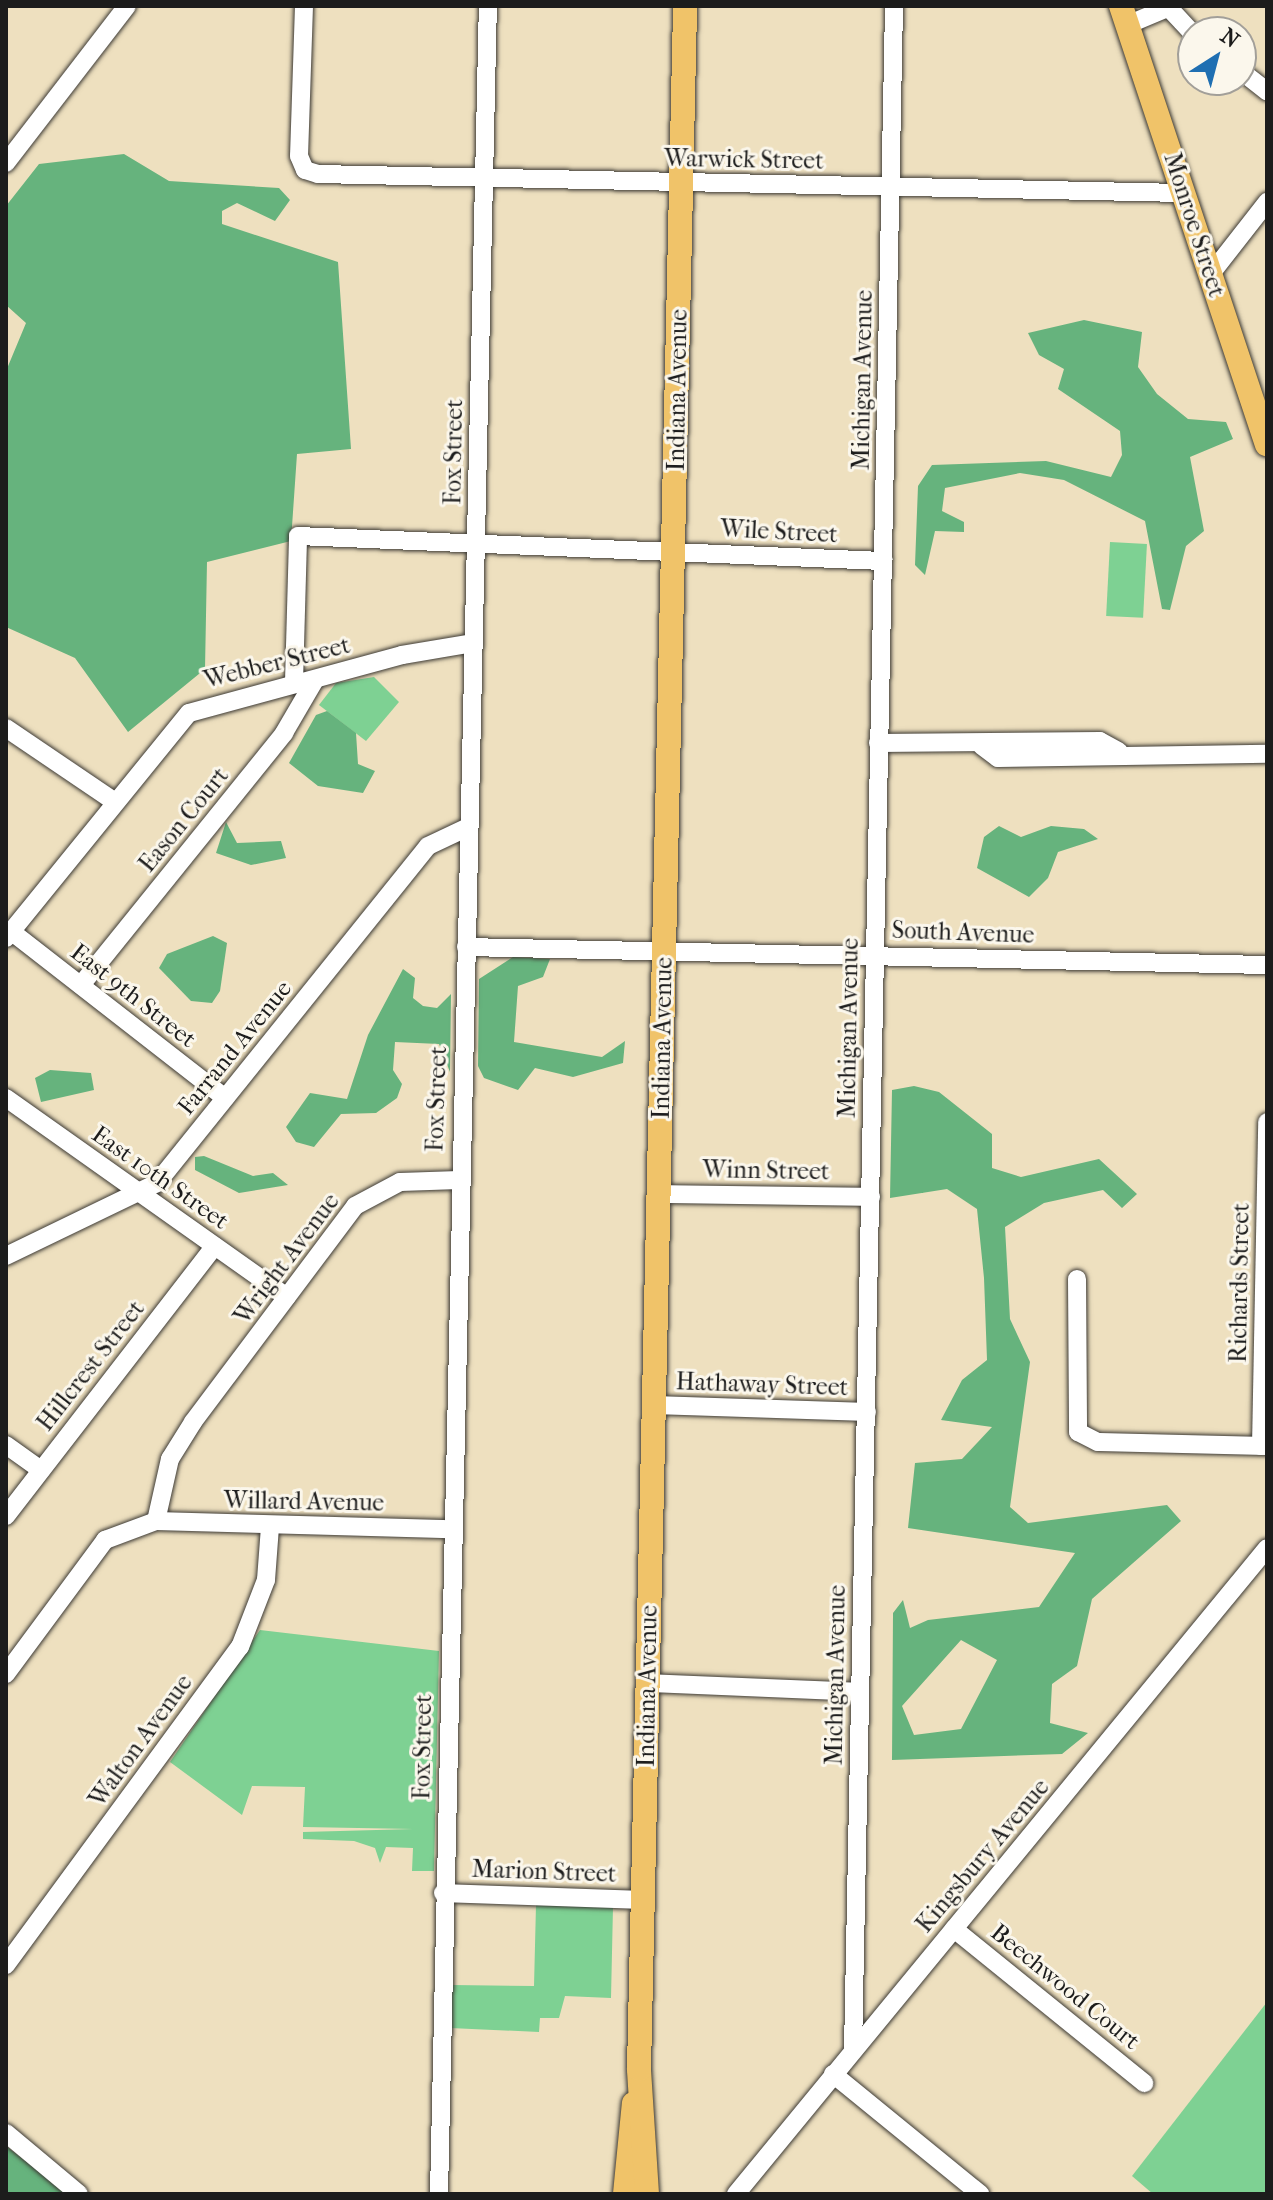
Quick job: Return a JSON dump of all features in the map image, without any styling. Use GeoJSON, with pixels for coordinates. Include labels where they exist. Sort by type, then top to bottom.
{"type":"FeatureCollection","features":[{"type":"Feature","properties":{"kind":"main road","name":"Indiana Avenue"},"geometry":{"type":"LineString","coordinates":[[647,2194],[639,2069],[685,6]]}},
{"type":"Feature","properties":{"kind":"main road","name":"Monroe Street"},"geometry":{"type":"LineString","coordinates":[[1124,16],[1267,444]]}},
{"type":"Feature","properties":{"kind":"main road","name":"Indiana Avenue"},"geometry":{"type":"LineString","coordinates":[[625,2194],[639,2069]]}},
{"type":"Feature","properties":{"kind":"street","name":"Warwick Street"},"geometry":{"type":"LineString","coordinates":[[304,6],[305,170],[891,188],[1183,193]]}},
{"type":"Feature","properties":{"kind":"street","name":"Fox Street"},"geometry":{"type":"LineString","coordinates":[[439,2194],[451,1529],[488,6]]}},
{"type":"Feature","properties":{"kind":"street","name":"Michigan Avenue"},"geometry":{"type":"LineString","coordinates":[[853,2050],[894,6]]}},
{"type":"Feature","properties":{"kind":"street"},"geometry":{"type":"LineString","coordinates":[[1124,16],[1170,7]]}},
{"type":"Feature","properties":{"kind":"street"},"geometry":{"type":"LineString","coordinates":[[6,163],[121,8]]}},
{"type":"Feature","properties":{"kind":"street"},"geometry":{"type":"LineString","coordinates":[[1210,275],[1267,202]]}},
{"type":"Feature","properties":{"kind":"street"},"geometry":{"type":"LineString","coordinates":[[294,682],[298,536],[673,549]]}},
{"type":"Feature","properties":{"kind":"street","name":"Wile Street"},"geometry":{"type":"LineString","coordinates":[[673,549],[883,561]]}},
{"type":"Feature","properties":{"kind":"street","name":"Webber Street"},"geometry":{"type":"LineString","coordinates":[[9,935],[114,801],[189,713],[294,682],[315,680],[474,643]]}},
{"type":"Feature","properties":{"kind":"street","name":"Eason Court"},"geometry":{"type":"LineString","coordinates":[[81,985],[284,733],[315,680]]}},
{"type":"Feature","properties":{"kind":"street"},"geometry":{"type":"LineString","coordinates":[[6,728],[114,801]]}},
{"type":"Feature","properties":{"kind":"street"},"geometry":{"type":"LineString","coordinates":[[878,743],[982,746],[998,758],[1101,760],[1118,751],[1267,754]]}},
{"type":"Feature","properties":{"kind":"street","name":"Farrand Avenue"},"geometry":{"type":"LineString","coordinates":[[6,1256],[135,1190],[157,1183],[428,846],[468,827]]}},
{"type":"Feature","properties":{"kind":"street","name":"East 9th Street"},"geometry":{"type":"LineString","coordinates":[[9,935],[81,985],[225,1098]]}},
{"type":"Feature","properties":{"kind":"street","name":"South Avenue"},"geometry":{"type":"LineString","coordinates":[[466,947],[1267,965]]}},
{"type":"Feature","properties":{"kind":"street","name":"East 10th Street"},"geometry":{"type":"LineString","coordinates":[[6,1098],[287,1297]]}},
{"type":"Feature","properties":{"kind":"street","name":"Richards Street"},"geometry":{"type":"LineString","coordinates":[[1264,1446],[1267,1122]]}},
{"type":"Feature","properties":{"kind":"street","name":"Wright Avenue"},"geometry":{"type":"LineString","coordinates":[[156,1521],[170,1459],[287,1297],[365,1196],[400,1182],[459,1180]]}},
{"type":"Feature","properties":{"kind":"street","name":"Winn Street"},"geometry":{"type":"LineString","coordinates":[[660,1194],[871,1197]]}},
{"type":"Feature","properties":{"kind":"street","name":"Hillcrest Street"},"geometry":{"type":"LineString","coordinates":[[6,1516],[215,1246]]}},
{"type":"Feature","properties":{"kind":"street"},"geometry":{"type":"LineString","coordinates":[[1077,1279],[1078,1432],[1098,1442],[1264,1446]]}},
{"type":"Feature","properties":{"kind":"street","name":"Wright Avenue"},"geometry":{"type":"LineString","coordinates":[[248,1351],[264,1363]]}},
{"type":"Feature","properties":{"kind":"street","name":"Hathaway Street"},"geometry":{"type":"LineString","coordinates":[[655,1405],[867,1412]]}},
{"type":"Feature","properties":{"kind":"street"},"geometry":{"type":"LineString","coordinates":[[6,1445],[41,1470]]}},
{"type":"Feature","properties":{"kind":"street"},"geometry":{"type":"LineString","coordinates":[[6,1674],[105,1540],[156,1521]]}},
{"type":"Feature","properties":{"kind":"street","name":"Willard Avenue"},"geometry":{"type":"LineString","coordinates":[[156,1521],[270,1527],[451,1529]]}},
{"type":"Feature","properties":{"kind":"street","name":"Walton Avenue"},"geometry":{"type":"LineString","coordinates":[[6,1965],[240,1647],[266,1580],[270,1527]]}},
{"type":"Feature","properties":{"kind":"street","name":"Kingsbury Avenue"},"geometry":{"type":"LineString","coordinates":[[736,2194],[1267,1548]]}},
{"type":"Feature","properties":{"kind":"street"},"geometry":{"type":"LineString","coordinates":[[648,1683],[860,1692]]}},
{"type":"Feature","properties":{"kind":"street","name":"Marion Street"},"geometry":{"type":"LineString","coordinates":[[443,1893],[642,1900]]}},
{"type":"Feature","properties":{"kind":"street","name":"Beechwood Court"},"geometry":{"type":"LineString","coordinates":[[954,1929],[1144,2083]]}},
{"type":"Feature","properties":{"kind":"street"},"geometry":{"type":"LineString","coordinates":[[833,2074],[980,2194]]}},
{"type":"Feature","properties":{"kind":"street"},"geometry":{"type":"LineString","coordinates":[[6,2133],[79,2194]]}},
{"type":"Feature","properties":{"kind":"green space"},"geometry":{"type":"Polygon","coordinates":[[[124,154],[169,181],[279,188],[290,200],[275,221],[237,203],[222,211],[222,224],[338,262],[351,449],[297,454],[291,541],[207,562],[205,669],[128,732],[75,658],[6,627],[6,371],[26,323],[6,305],[6,206],[39,164],[124,154]]]}},
{"type":"Feature","properties":{"kind":"green space"},"geometry":{"type":"Polygon","coordinates":[[[1084,320],[1142,332],[1138,367],[1157,394],[1188,419],[1226,422],[1233,439],[1190,457],[1204,531],[1186,546],[1170,610],[1162,609],[1145,521],[1064,480],[1020,473],[945,488],[942,511],[964,522],[964,532],[935,531],[925,575],[915,565],[918,486],[932,465],[1046,461],[1111,477],[1122,455],[1120,431],[1058,389],[1064,369],[1039,355],[1028,333],[1084,320]]]}},
{"type":"Feature","properties":{"kind":"green space"},"geometry":{"type":"Polygon","coordinates":[[[1110,542],[1147,544],[1143,618],[1106,616],[1110,542]]]}},
{"type":"Feature","properties":{"kind":"green space"},"geometry":{"type":"Polygon","coordinates":[[[374,677],[399,702],[366,741],[319,705],[336,683],[374,677]]]}},
{"type":"Feature","properties":{"kind":"green space"},"geometry":{"type":"Polygon","coordinates":[[[327,711],[356,733],[358,764],[375,771],[363,793],[318,786],[289,763],[316,715],[327,711]]]}},
{"type":"Feature","properties":{"kind":"green space"},"geometry":{"type":"Polygon","coordinates":[[[226,822],[237,843],[281,841],[286,858],[251,865],[216,853],[226,822]]]}},
{"type":"Feature","properties":{"kind":"green space"},"geometry":{"type":"Polygon","coordinates":[[[999,826],[1021,837],[1051,826],[1084,829],[1098,839],[1058,852],[1048,878],[1029,897],[977,868],[984,837],[999,826]]]}},
{"type":"Feature","properties":{"kind":"green space"},"geometry":{"type":"Polygon","coordinates":[[[213,936],[227,943],[220,991],[212,1003],[191,1001],[159,968],[167,954],[213,936]]]}},
{"type":"Feature","properties":{"kind":"green space"},"geometry":{"type":"Polygon","coordinates":[[[513,957],[550,959],[543,977],[518,986],[514,1042],[602,1057],[625,1041],[623,1063],[573,1077],[535,1068],[518,1090],[484,1078],[478,1066],[479,979],[513,957]]]}},
{"type":"Feature","properties":{"kind":"green space"},"geometry":{"type":"Polygon","coordinates":[[[403,969],[415,978],[413,998],[423,1006],[437,1008],[451,994],[450,1072],[439,1044],[395,1042],[393,1070],[402,1084],[397,1098],[376,1113],[341,1114],[314,1147],[296,1142],[286,1127],[310,1093],[347,1099],[368,1035],[403,969]]]}},
{"type":"Feature","properties":{"kind":"green space"},"geometry":{"type":"Polygon","coordinates":[[[50,1070],[91,1073],[94,1090],[41,1102],[35,1078],[50,1070]]]}},
{"type":"Feature","properties":{"kind":"green space"},"geometry":{"type":"Polygon","coordinates":[[[914,1086],[939,1092],[992,1134],[992,1168],[1021,1177],[1099,1159],[1137,1194],[1122,1208],[1103,1190],[1044,1203],[1005,1227],[1010,1319],[1030,1362],[1010,1507],[1028,1523],[1167,1505],[1181,1521],[1092,1599],[1077,1666],[1052,1684],[1050,1723],[1088,1733],[1062,1754],[892,1760],[893,1613],[903,1600],[910,1628],[928,1620],[1039,1607],[1075,1553],[908,1528],[915,1463],[962,1459],[992,1427],[941,1420],[962,1380],[987,1360],[984,1278],[977,1209],[947,1189],[890,1198],[892,1090],[914,1086]],[[961,1640],[902,1706],[914,1735],[961,1729],[997,1660],[961,1640]]]}},
{"type":"Feature","properties":{"kind":"green space"},"geometry":{"type":"Polygon","coordinates":[[[204,1156],[253,1176],[273,1173],[288,1185],[239,1193],[195,1170],[195,1157],[204,1156]]]}},
{"type":"Feature","properties":{"kind":"green space"},"geometry":{"type":"Polygon","coordinates":[[[260,1630],[439,1651],[434,1871],[412,1871],[413,1848],[386,1847],[380,1863],[375,1848],[354,1841],[303,1839],[303,1832],[413,1829],[303,1827],[305,1787],[252,1786],[242,1815],[170,1762],[260,1630]]]}},
{"type":"Feature","properties":{"kind":"green space"},"geometry":{"type":"Polygon","coordinates":[[[536,1905],[613,1907],[611,1998],[565,1996],[559,2018],[540,2018],[539,2032],[450,2028],[452,1985],[534,1986],[536,1905]]]}},
{"type":"Feature","properties":{"kind":"green space"},"geometry":{"type":"Polygon","coordinates":[[[1267,2002],[1267,2194],[1153,2194],[1132,2176],[1267,2002]]]}},
{"type":"Feature","properties":{"kind":"green space"},"geometry":{"type":"Polygon","coordinates":[[[6,2146],[58,2186],[67,2194],[6,2194],[6,2146]]]}}]}
